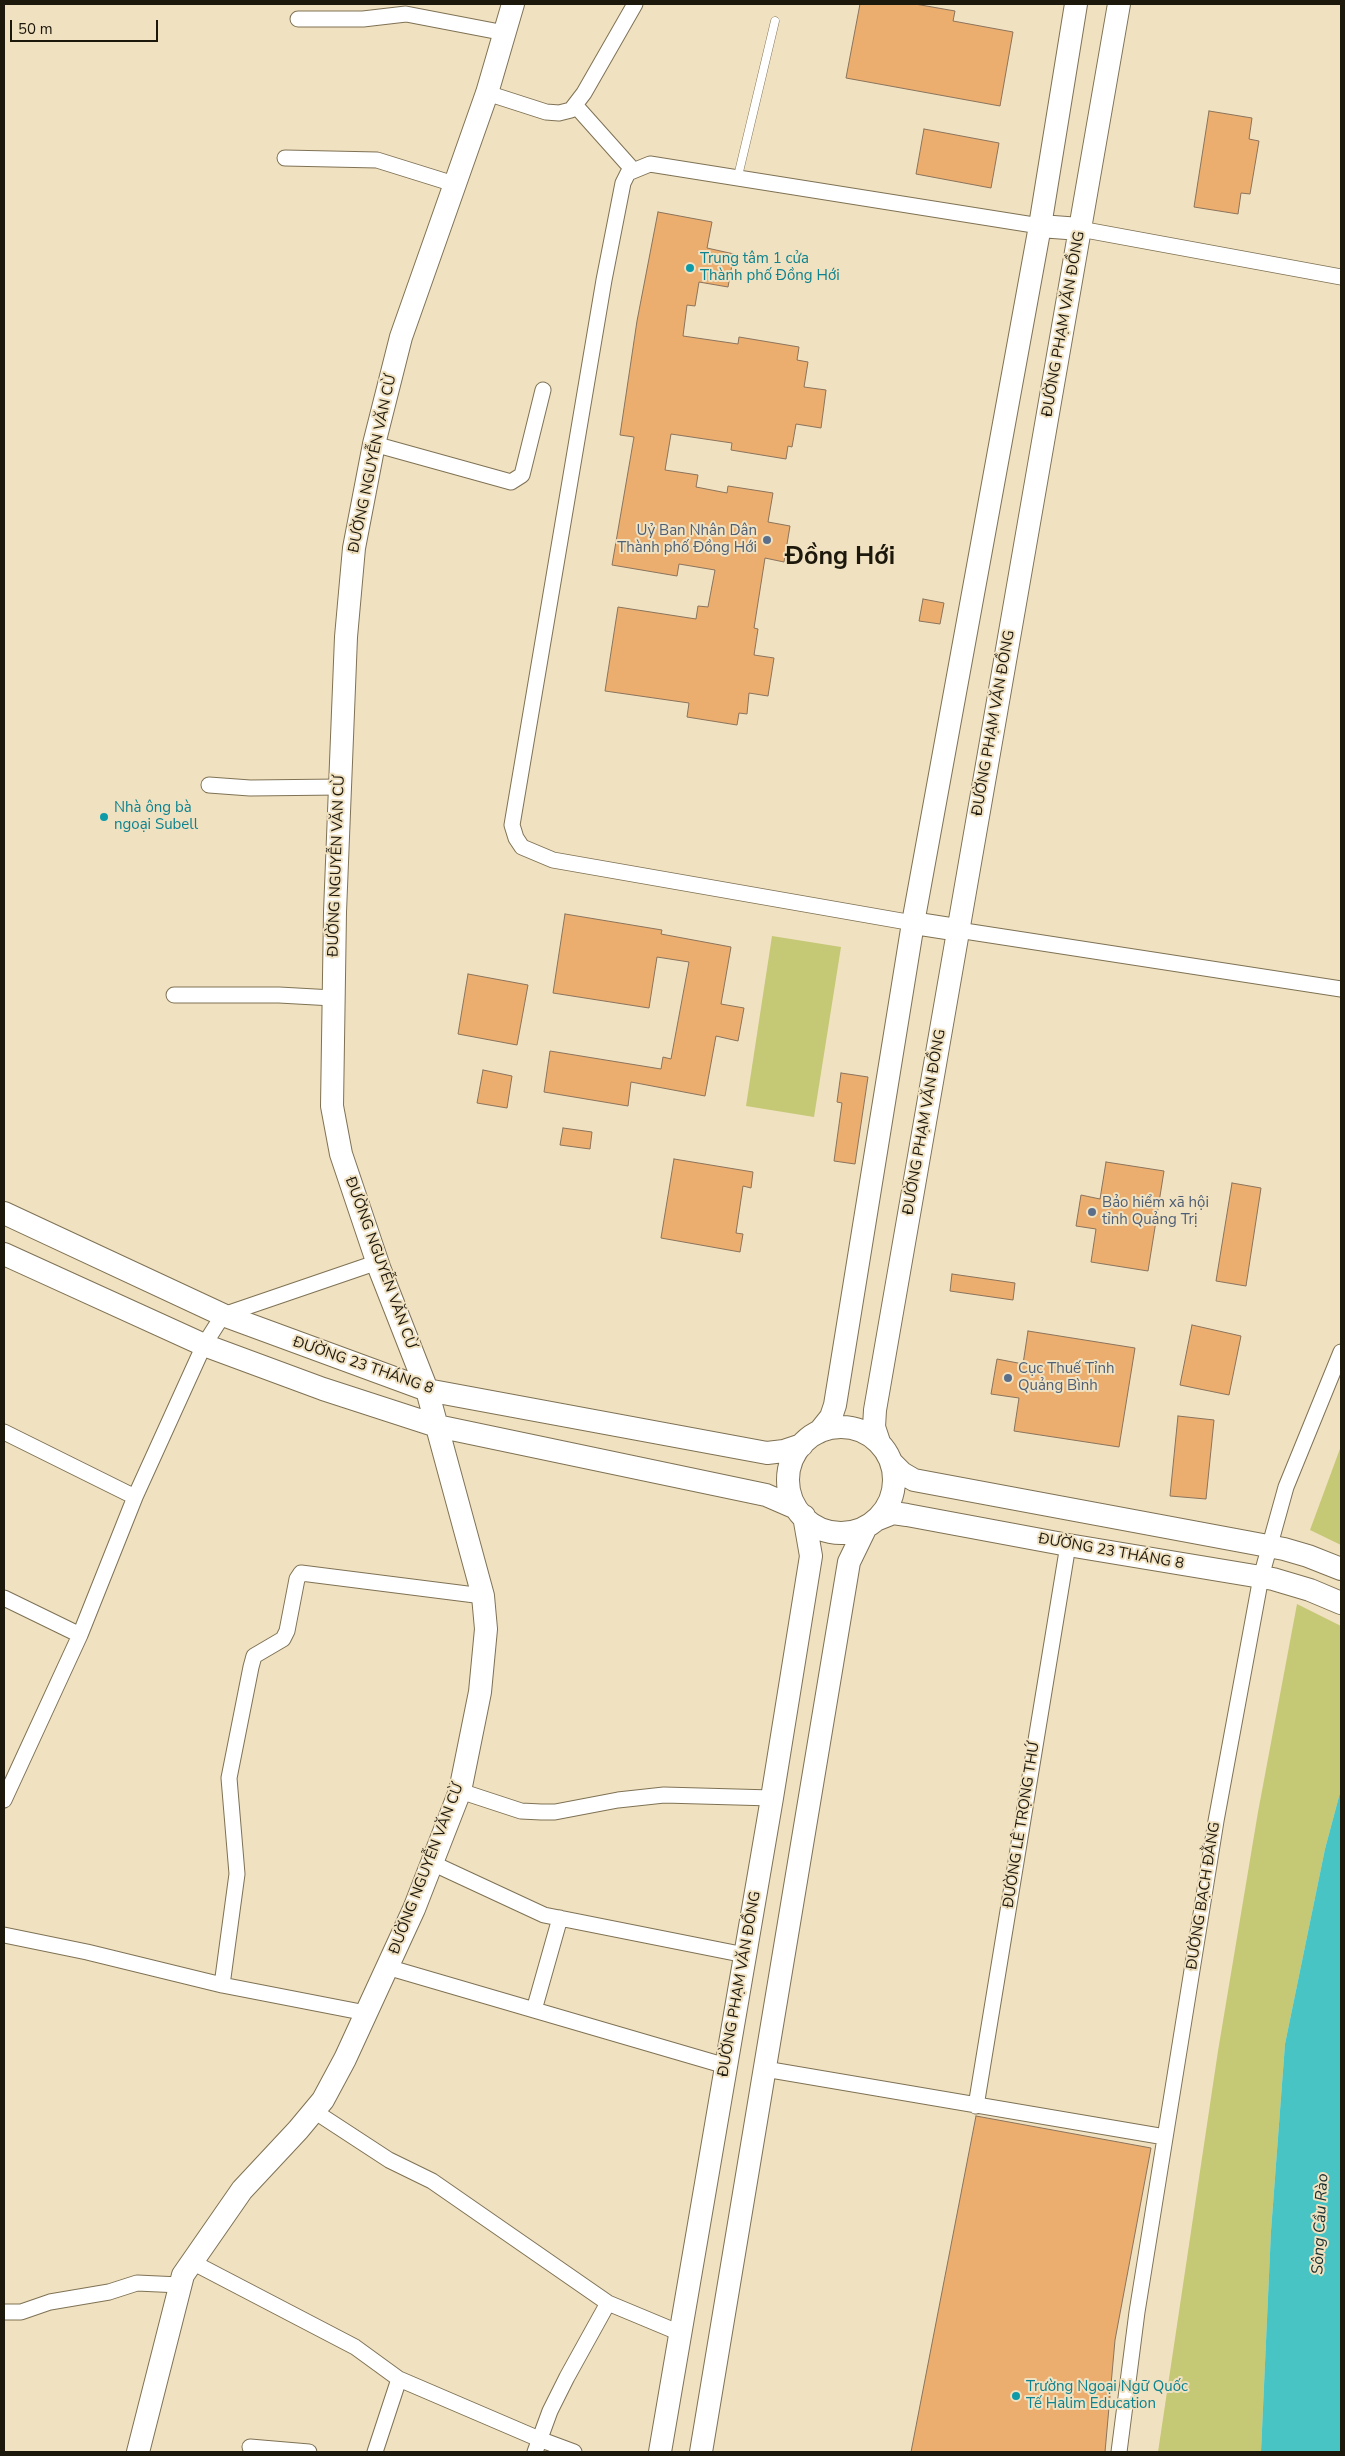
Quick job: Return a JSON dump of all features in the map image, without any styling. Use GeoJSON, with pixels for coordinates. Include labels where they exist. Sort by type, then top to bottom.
{"type":"FeatureCollection","features":[{"type":"Feature","properties":{"kind":"street","name":"ĐƯỜNG NGUYỄN VĂN CỪ"},"geometry":{"type":"LineString","coordinates":[[138,2452],[183,2275],[242,2190],[323,2100],[345,2059],[432,1863],[460,1790],[480,1692],[486,1629],[483,1596],[427,1390],[378,1262],[341,1154],[332,1106],[334,998],[346,637],[353,558],[374,444],[401,337],[487,93],[513,4]]}},
{"type":"Feature","properties":{"kind":"street"},"geometry":{"type":"LineString","coordinates":[[487,93],[546,112],[559,113],[571,110],[635,4]]}},
{"type":"Feature","properties":{"kind":"street"},"geometry":{"type":"LineString","coordinates":[[872,1523],[843,1534],[825,1531],[810,1523],[790,1496],[788,1480],[790,1465],[810,1438],[831,1417],[834,1405],[914,923],[1040,226],[1076,4]]}},
{"type":"Feature","properties":{"kind":"street","name":"ĐƯỜNG PHẠM VĂN ĐỒNG"},"geometry":{"type":"LineString","coordinates":[[879,1442],[874,1427],[875,1410],[1118,4]]}},
{"type":"Feature","properties":{"kind":"street"},"geometry":{"type":"LineString","coordinates":[[298,19],[363,19],[406,14],[504,33]]}},
{"type":"Feature","properties":{"kind":"street"},"geometry":{"type":"LineString","coordinates":[[575,105],[633,170]]}},
{"type":"Feature","properties":{"kind":"street"},"geometry":{"type":"LineString","coordinates":[[285,158],[377,160],[454,184]]}},
{"type":"Feature","properties":{"kind":"street"},"geometry":{"type":"LineString","coordinates":[[1341,277],[1080,229],[964,216],[738,176],[650,164],[628,173],[623,183],[604,280],[512,825],[516,838],[522,847],[553,860],[914,923],[1341,988]]}},
{"type":"Feature","properties":{"kind":"street"},"geometry":{"type":"LineString","coordinates":[[374,444],[511,482],[522,475],[543,390]]}},
{"type":"Feature","properties":{"kind":"street"},"geometry":{"type":"LineString","coordinates":[[209,785],[250,788],[340,787]]}},
{"type":"Feature","properties":{"kind":"street"},"geometry":{"type":"LineString","coordinates":[[174,995],[278,995],[334,998]]}},
{"type":"Feature","properties":{"kind":"street","name":"ĐƯỜNG 23 THÁNG 8"},"geometry":{"type":"LineString","coordinates":[[4,1213],[223,1315],[427,1390],[767,1453],[784,1451],[810,1438]]}},
{"type":"Feature","properties":{"kind":"street"},"geometry":{"type":"LineString","coordinates":[[4,1254],[204,1344],[322,1389],[437,1426],[766,1495],[800,1512]]}},
{"type":"Feature","properties":{"kind":"street"},"geometry":{"type":"LineString","coordinates":[[4,1800],[8,1781],[80,1635],[135,1497],[204,1344],[223,1315],[378,1262]]}},
{"type":"Feature","properties":{"kind":"street","name":"ĐƯỜNG BẠCH ĐẰNG"},"geometry":{"type":"LineString","coordinates":[[1119,2452],[1137,2312],[1216,1821],[1261,1577],[1286,1487],[1341,1352]]}},
{"type":"Feature","properties":{"kind":"street"},"geometry":{"type":"LineString","coordinates":[[810,1438],[836,1427],[851,1427],[866,1433],[879,1442],[891,1462],[902,1473],[914,1480],[1269,1547],[1308,1556],[1341,1569]]}},
{"type":"Feature","properties":{"kind":"street"},"geometry":{"type":"LineString","coordinates":[[4,1432],[135,1497]]}},
{"type":"Feature","properties":{"kind":"street"},"geometry":{"type":"LineString","coordinates":[[701,2452],[849,1562],[872,1523],[887,1508],[893,1491],[894,1474],[891,1462]]}},
{"type":"Feature","properties":{"kind":"street","name":"ĐƯỜNG PHẠM VĂN ĐỒNG"},"geometry":{"type":"LineString","coordinates":[[660,2452],[772,1798],[811,1556],[800,1512]]}},
{"type":"Feature","properties":{"kind":"street","name":"ĐƯỜNG 23 THÁNG 8"},"geometry":{"type":"LineString","coordinates":[[872,1523],[894,1513],[1068,1545],[1261,1577],[1310,1590],[1341,1603]]}},
{"type":"Feature","properties":{"kind":"street","name":"ĐƯỜNG LÊ TRỌNG THỨ"},"geometry":{"type":"LineString","coordinates":[[976,2106],[1068,1545]]}},
{"type":"Feature","properties":{"kind":"street"},"geometry":{"type":"LineString","coordinates":[[222,1985],[237,1874],[229,1778],[250,1667],[254,1656],[283,1639],[287,1631],[297,1579],[301,1572],[483,1596]]}},
{"type":"Feature","properties":{"kind":"street"},"geometry":{"type":"LineString","coordinates":[[4,1598],[80,1635]]}},
{"type":"Feature","properties":{"kind":"street"},"geometry":{"type":"LineString","coordinates":[[460,1790],[521,1811],[541,1812],[556,1812],[618,1800],[664,1795],[772,1798]]}},
{"type":"Feature","properties":{"kind":"street"},"geometry":{"type":"LineString","coordinates":[[432,1863],[544,1915],[745,1955]]}},
{"type":"Feature","properties":{"kind":"street"},"geometry":{"type":"LineString","coordinates":[[534,2010],[560,1918]]}},
{"type":"Feature","properties":{"kind":"street"},"geometry":{"type":"LineString","coordinates":[[4,1935],[87,1952],[222,1985],[366,2013]]}},
{"type":"Feature","properties":{"kind":"street"},"geometry":{"type":"LineString","coordinates":[[387,1968],[726,2066]]}},
{"type":"Feature","properties":{"kind":"street"},"geometry":{"type":"LineString","coordinates":[[765,2069],[1165,2137]]}},
{"type":"Feature","properties":{"kind":"street"},"geometry":{"type":"LineString","coordinates":[[314,2111],[389,2160],[432,2181],[608,2303],[680,2333]]}},
{"type":"Feature","properties":{"kind":"street"},"geometry":{"type":"LineString","coordinates":[[192,2262],[355,2347],[399,2379],[537,2446],[574,2452]]}},
{"type":"Feature","properties":{"kind":"street"},"geometry":{"type":"LineString","coordinates":[[4,2312],[21,2312],[50,2302],[109,2292],[137,2283],[180,2285]]}},
{"type":"Feature","properties":{"kind":"street"},"geometry":{"type":"LineString","coordinates":[[537,2446],[566,2377],[608,2303]]}},
{"type":"Feature","properties":{"kind":"street"},"geometry":{"type":"LineString","coordinates":[[375,2452],[399,2379]]}},
{"type":"Feature","properties":{"kind":"street"},"geometry":{"type":"LineString","coordinates":[[250,2447],[309,2452]]}},
{"type":"Feature","properties":{"kind":"lane"},"geometry":{"type":"LineString","coordinates":[[738,176],[775,22]]}},
{"type":"Feature","properties":{"kind":"green space"},"geometry":{"type":"Polygon","coordinates":[[[772,936],[841,947],[814,1117],[746,1106],[772,936]]]}},
{"type":"Feature","properties":{"kind":"green space"},"geometry":{"type":"Polygon","coordinates":[[[1341,1446],[1341,1545],[1310,1530],[1341,1446]]]}},
{"type":"Feature","properties":{"kind":"green space"},"geometry":{"type":"Polygon","coordinates":[[[1297,1604],[1341,1626],[1341,1789],[1325,1849],[1285,2044],[1271,2231],[1261,2452],[1158,2452],[1218,2051],[1258,1812],[1297,1604]]]}},
{"type":"Feature","properties":{"kind":"water","name":"Sông Cầu Rào"},"geometry":{"type":"Polygon","coordinates":[[[1341,1789],[1341,2452],[1261,2452],[1271,2231],[1285,2044],[1325,1849],[1341,1789]]]}},
{"type":"Feature","properties":{"kind":"building"},"geometry":{"type":"Polygon","coordinates":[[[860,4],[915,4],[955,11],[953,21],[1013,32],[1000,106],[846,78],[860,4]]]}},
{"type":"Feature","properties":{"kind":"building"},"geometry":{"type":"Polygon","coordinates":[[[1209,111],[1252,118],[1249,139],[1259,141],[1250,194],[1241,193],[1238,214],[1194,207],[1209,111]]]}},
{"type":"Feature","properties":{"kind":"building"},"geometry":{"type":"Polygon","coordinates":[[[924,129],[999,143],[991,188],[916,174],[924,129]]]}},
{"type":"Feature","properties":{"kind":"building"},"geometry":{"type":"Polygon","coordinates":[[[658,212],[712,222],[707,248],[734,254],[728,287],[699,282],[695,306],[687,305],[683,336],[738,344],[739,337],[799,347],[797,360],[808,362],[804,387],[826,390],[821,428],[796,424],[792,447],[788,446],[786,459],[731,450],[732,443],[671,434],[665,470],[698,475],[696,487],[727,493],[728,486],[773,493],[768,522],[790,526],[784,562],[765,558],[754,628],[758,629],[754,655],[774,658],[768,696],[749,693],[747,714],[739,713],[737,725],[687,717],[689,703],[605,691],[618,607],[696,619],[698,606],[708,607],[715,570],[679,564],[677,576],[612,565],[634,437],[620,435],[637,321],[658,212]]]}},
{"type":"Feature","properties":{"kind":"building"},"geometry":{"type":"Polygon","coordinates":[[[923,599],[944,603],[940,624],[919,621],[923,599]]]}},
{"type":"Feature","properties":{"kind":"building"},"geometry":{"type":"Polygon","coordinates":[[[565,914],[662,930],[661,934],[731,947],[721,1004],[744,1008],[738,1041],[716,1036],[705,1096],[631,1082],[628,1106],[544,1092],[550,1051],[661,1069],[663,1057],[671,1059],[689,962],[657,957],[649,1008],[553,993],[565,914]]]}},
{"type":"Feature","properties":{"kind":"building"},"geometry":{"type":"Polygon","coordinates":[[[468,974],[528,985],[517,1045],[458,1034],[468,974]]]}},
{"type":"Feature","properties":{"kind":"building"},"geometry":{"type":"Polygon","coordinates":[[[483,1070],[512,1076],[507,1108],[477,1103],[483,1070]]]}},
{"type":"Feature","properties":{"kind":"building"},"geometry":{"type":"Polygon","coordinates":[[[841,1073],[868,1077],[855,1164],[834,1161],[842,1103],[837,1102],[841,1073]]]}},
{"type":"Feature","properties":{"kind":"building"},"geometry":{"type":"Polygon","coordinates":[[[563,1128],[592,1132],[590,1149],[560,1145],[563,1128]]]}},
{"type":"Feature","properties":{"kind":"building"},"geometry":{"type":"Polygon","coordinates":[[[674,1159],[753,1172],[751,1188],[743,1186],[736,1233],[743,1234],[740,1252],[661,1238],[674,1159]]]}},
{"type":"Feature","properties":{"kind":"building"},"geometry":{"type":"Polygon","coordinates":[[[1106,1162],[1164,1171],[1148,1271],[1091,1262],[1096,1229],[1076,1226],[1081,1195],[1100,1199],[1106,1162]]]}},
{"type":"Feature","properties":{"kind":"building"},"geometry":{"type":"Polygon","coordinates":[[[1232,1183],[1261,1188],[1246,1286],[1216,1281],[1232,1183]]]}},
{"type":"Feature","properties":{"kind":"building"},"geometry":{"type":"Polygon","coordinates":[[[952,1274],[1015,1283],[1013,1300],[950,1291],[952,1274]]]}},
{"type":"Feature","properties":{"kind":"building"},"geometry":{"type":"Polygon","coordinates":[[[1192,1325],[1241,1336],[1229,1395],[1180,1385],[1192,1325]]]}},
{"type":"Feature","properties":{"kind":"building"},"geometry":{"type":"Polygon","coordinates":[[[1028,1331],[1135,1348],[1119,1447],[1014,1431],[1019,1398],[991,1394],[997,1359],[1023,1364],[1028,1331]]]}},
{"type":"Feature","properties":{"kind":"building"},"geometry":{"type":"Polygon","coordinates":[[[1178,1416],[1214,1420],[1206,1499],[1170,1496],[1178,1416]]]}},
{"type":"Feature","properties":{"kind":"building"},"geometry":{"type":"Polygon","coordinates":[[[976,2116],[1151,2148],[1115,2340],[1105,2452],[911,2452],[976,2116]]]}},
{"type":"Feature","properties":{"kind":"place","name":"Trung tâm 1 cửa Thành phố Đồng Hới"},"geometry":{"type":"Point","coordinates":[690,268]}},
{"type":"Feature","properties":{"kind":"place","name":"Uỷ Ban Nhân Dân Thành phố Đồng Hới"},"geometry":{"type":"Point","coordinates":[767,540]}},
{"type":"Feature","properties":{"kind":"place","name":"Nhà ông bà ngoại Subell"},"geometry":{"type":"Point","coordinates":[104,817]}},
{"type":"Feature","properties":{"kind":"place","name":"Bảo hiểm xã hội tỉnh Quảng Trị"},"geometry":{"type":"Point","coordinates":[1092,1212]}},
{"type":"Feature","properties":{"kind":"place","name":"Cục Thuế Tỉnh Quảng Bình"},"geometry":{"type":"Point","coordinates":[1008,1378]}},
{"type":"Feature","properties":{"kind":"place","name":"Trường Ngoại Ngữ Quốc Tế Halim Education"},"geometry":{"type":"Point","coordinates":[1016,2396]}},
{"type":"Feature","properties":{"kind":"district","name":"Đồng Hới"},"geometry":{"type":"Point","coordinates":[840,558]}}]}
